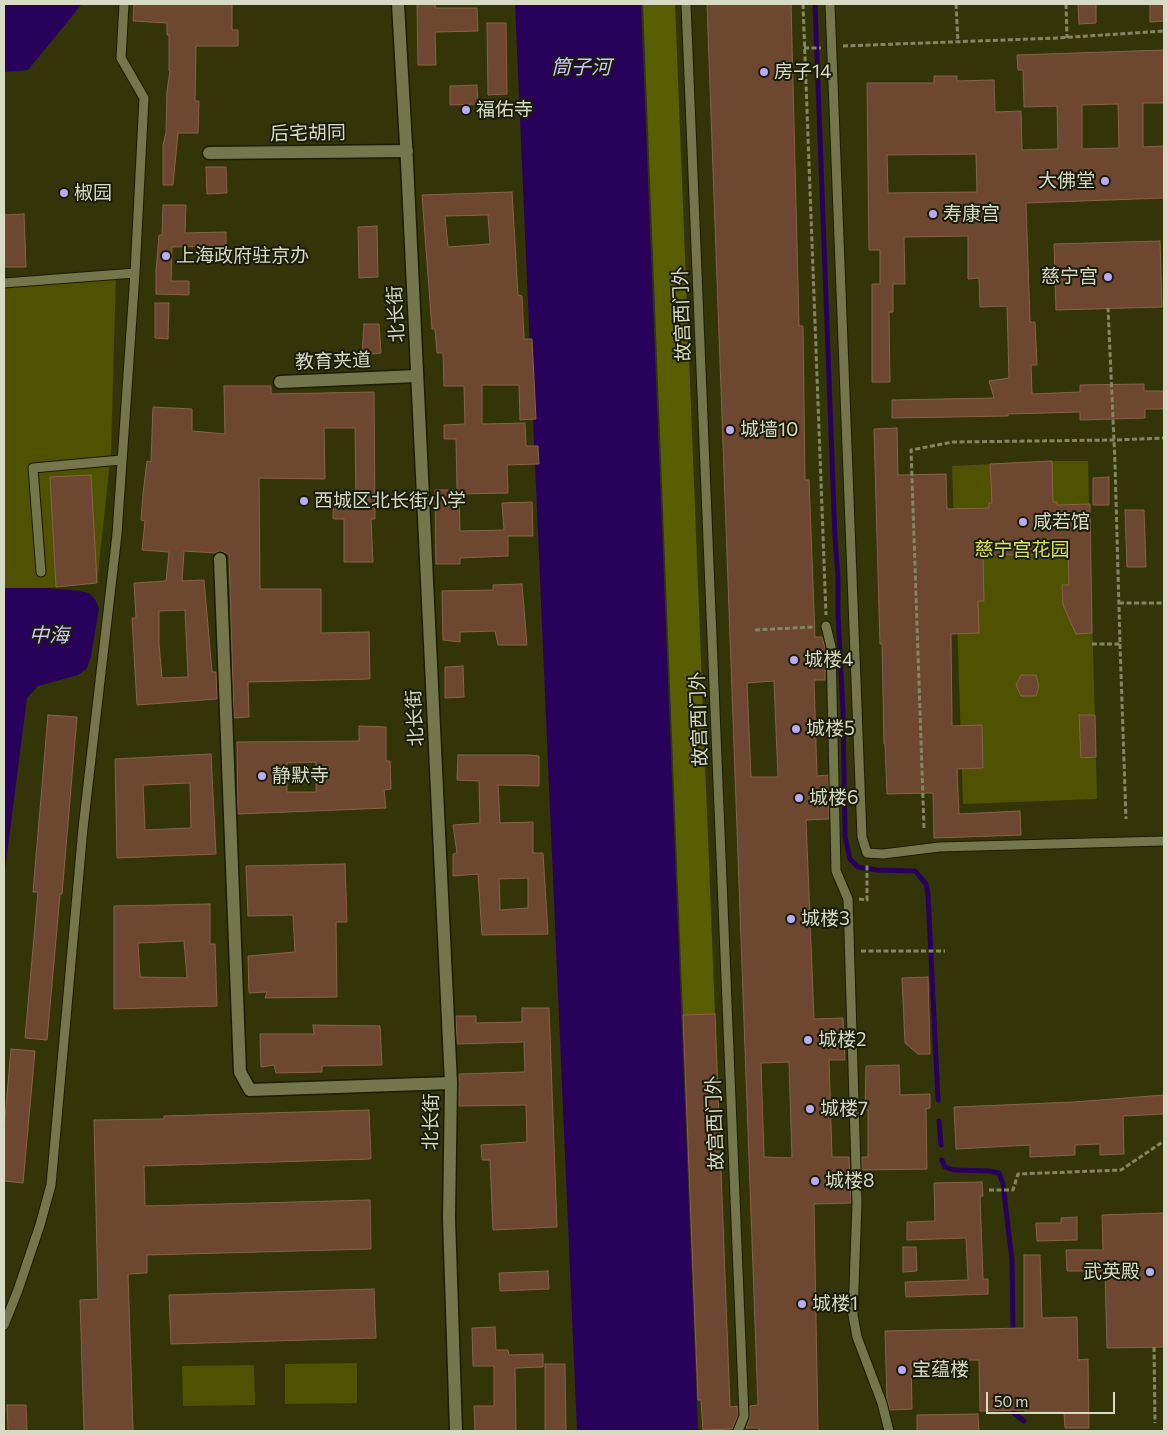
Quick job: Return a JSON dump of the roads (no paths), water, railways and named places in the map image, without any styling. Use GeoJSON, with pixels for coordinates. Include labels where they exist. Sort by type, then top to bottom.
{"type":"FeatureCollection","features":[{"type":"Feature","properties":{"kind":"street","name":"北长街"},"geometry":{"type":"LineString","coordinates":[[398,4],[450,1083],[449,1218],[456,1431]]}},
{"type":"Feature","properties":{"kind":"street","name":"后宅胡同"},"geometry":{"type":"LineString","coordinates":[[209,153],[406,151]]}},
{"type":"Feature","properties":{"kind":"street","name":"教育夹道"},"geometry":{"type":"LineString","coordinates":[[280,382],[417,376]]}},
{"type":"Feature","properties":{"kind":"street"},"geometry":{"type":"LineString","coordinates":[[220,559],[240,1072],[250,1090],[450,1083]]}},
{"type":"Feature","properties":{"kind":"lane"},"geometry":{"type":"LineString","coordinates":[[4,1325],[40,1225],[51,1184],[82,828],[117,534],[135,273],[144,98],[122,58],[124,4]]}},
{"type":"Feature","properties":{"kind":"lane","name":"故宫西门外"},"geometry":{"type":"LineString","coordinates":[[686,4],[744,1416],[738,1431]]}},
{"type":"Feature","properties":{"kind":"lane"},"geometry":{"type":"LineString","coordinates":[[830,4],[827,47],[862,837],[867,853],[883,854],[939,847],[1164,842]]}},
{"type":"Feature","properties":{"kind":"lane"},"geometry":{"type":"LineString","coordinates":[[4,283],[135,273]]}},
{"type":"Feature","properties":{"kind":"lane"},"geometry":{"type":"LineString","coordinates":[[41,572],[33,468],[121,460]]}},
{"type":"Feature","properties":{"kind":"lane"},"geometry":{"type":"LineString","coordinates":[[826,626],[831,647],[836,871],[848,899],[857,1203],[853,1315],[857,1338],[882,1404],[889,1431]]}},
{"type":"Feature","properties":{"kind":"water"},"geometry":{"type":"Polygon","coordinates":[[[4,4],[82,4],[28,70],[4,72],[4,4]]]}},
{"type":"Feature","properties":{"kind":"water","name":"筒子河"},"geometry":{"type":"Polygon","coordinates":[[[515,4],[641,4],[698,1431],[577,1431],[515,4]]]}},
{"type":"Feature","properties":{"kind":"water","name":"中海"},"geometry":{"type":"Polygon","coordinates":[[[4,588],[48,588],[80,591],[89,593],[95,599],[99,609],[91,656],[87,668],[78,675],[38,686],[27,698],[4,877],[4,588]]]}},
{"type":"Feature","properties":{"kind":"waterway"},"geometry":{"type":"LineString","coordinates":[[815,4],[843,711],[845,836],[850,859],[858,867],[877,870],[915,871],[926,884],[938,1100]]}},
{"type":"Feature","properties":{"kind":"waterway"},"geometry":{"type":"LineString","coordinates":[[939,1121],[941,1145]]}},
{"type":"Feature","properties":{"kind":"waterway"},"geometry":{"type":"LineString","coordinates":[[942,1160],[945,1167],[954,1170],[999,1173],[1003,1184],[1012,1260],[1013,1333]]}},
{"type":"Feature","properties":{"kind":"waterway"},"geometry":{"type":"LineString","coordinates":[[1014,1404],[1014,1413],[1024,1421]]}},
{"type":"Feature","properties":{"kind":"place","name":"房子14"},"geometry":{"type":"Point","coordinates":[764,72]}},
{"type":"Feature","properties":{"kind":"place","name":"福佑寺"},"geometry":{"type":"Point","coordinates":[466,110]}},
{"type":"Feature","properties":{"kind":"place","name":"大佛堂"},"geometry":{"type":"Point","coordinates":[1105,181]}},
{"type":"Feature","properties":{"kind":"place","name":"椒园"},"geometry":{"type":"Point","coordinates":[64,193]}},
{"type":"Feature","properties":{"kind":"place","name":"寿康宫"},"geometry":{"type":"Point","coordinates":[933,214]}},
{"type":"Feature","properties":{"kind":"place","name":"上海政府驻京办"},"geometry":{"type":"Point","coordinates":[166,256]}},
{"type":"Feature","properties":{"kind":"place","name":"慈宁宫"},"geometry":{"type":"Point","coordinates":[1108,277]}},
{"type":"Feature","properties":{"kind":"place","name":"城墙10"},"geometry":{"type":"Point","coordinates":[730,430]}},
{"type":"Feature","properties":{"kind":"place","name":"西城区北长街小学"},"geometry":{"type":"Point","coordinates":[304,501]}},
{"type":"Feature","properties":{"kind":"place","name":"咸若馆"},"geometry":{"type":"Point","coordinates":[1023,522]}},
{"type":"Feature","properties":{"kind":"place","name":"城楼4"},"geometry":{"type":"Point","coordinates":[794,660]}},
{"type":"Feature","properties":{"kind":"place","name":"城楼5"},"geometry":{"type":"Point","coordinates":[796,729]}},
{"type":"Feature","properties":{"kind":"place","name":"静默寺"},"geometry":{"type":"Point","coordinates":[262,776]}},
{"type":"Feature","properties":{"kind":"place","name":"城楼6"},"geometry":{"type":"Point","coordinates":[799,798]}},
{"type":"Feature","properties":{"kind":"place","name":"城楼3"},"geometry":{"type":"Point","coordinates":[791,919]}},
{"type":"Feature","properties":{"kind":"place","name":"城楼2"},"geometry":{"type":"Point","coordinates":[808,1040]}},
{"type":"Feature","properties":{"kind":"place","name":"城楼7"},"geometry":{"type":"Point","coordinates":[810,1109]}},
{"type":"Feature","properties":{"kind":"place","name":"城楼8"},"geometry":{"type":"Point","coordinates":[815,1181]}},
{"type":"Feature","properties":{"kind":"place","name":"武英殿"},"geometry":{"type":"Point","coordinates":[1150,1272]}},
{"type":"Feature","properties":{"kind":"place","name":"城楼1"},"geometry":{"type":"Point","coordinates":[802,1304]}},
{"type":"Feature","properties":{"kind":"place","name":"宝蕴楼"},"geometry":{"type":"Point","coordinates":[902,1370]}},
{"type":"Feature","properties":{"kind":"park label","name":"慈宁宫花园"},"geometry":{"type":"Point","coordinates":[1022,550]}}]}
